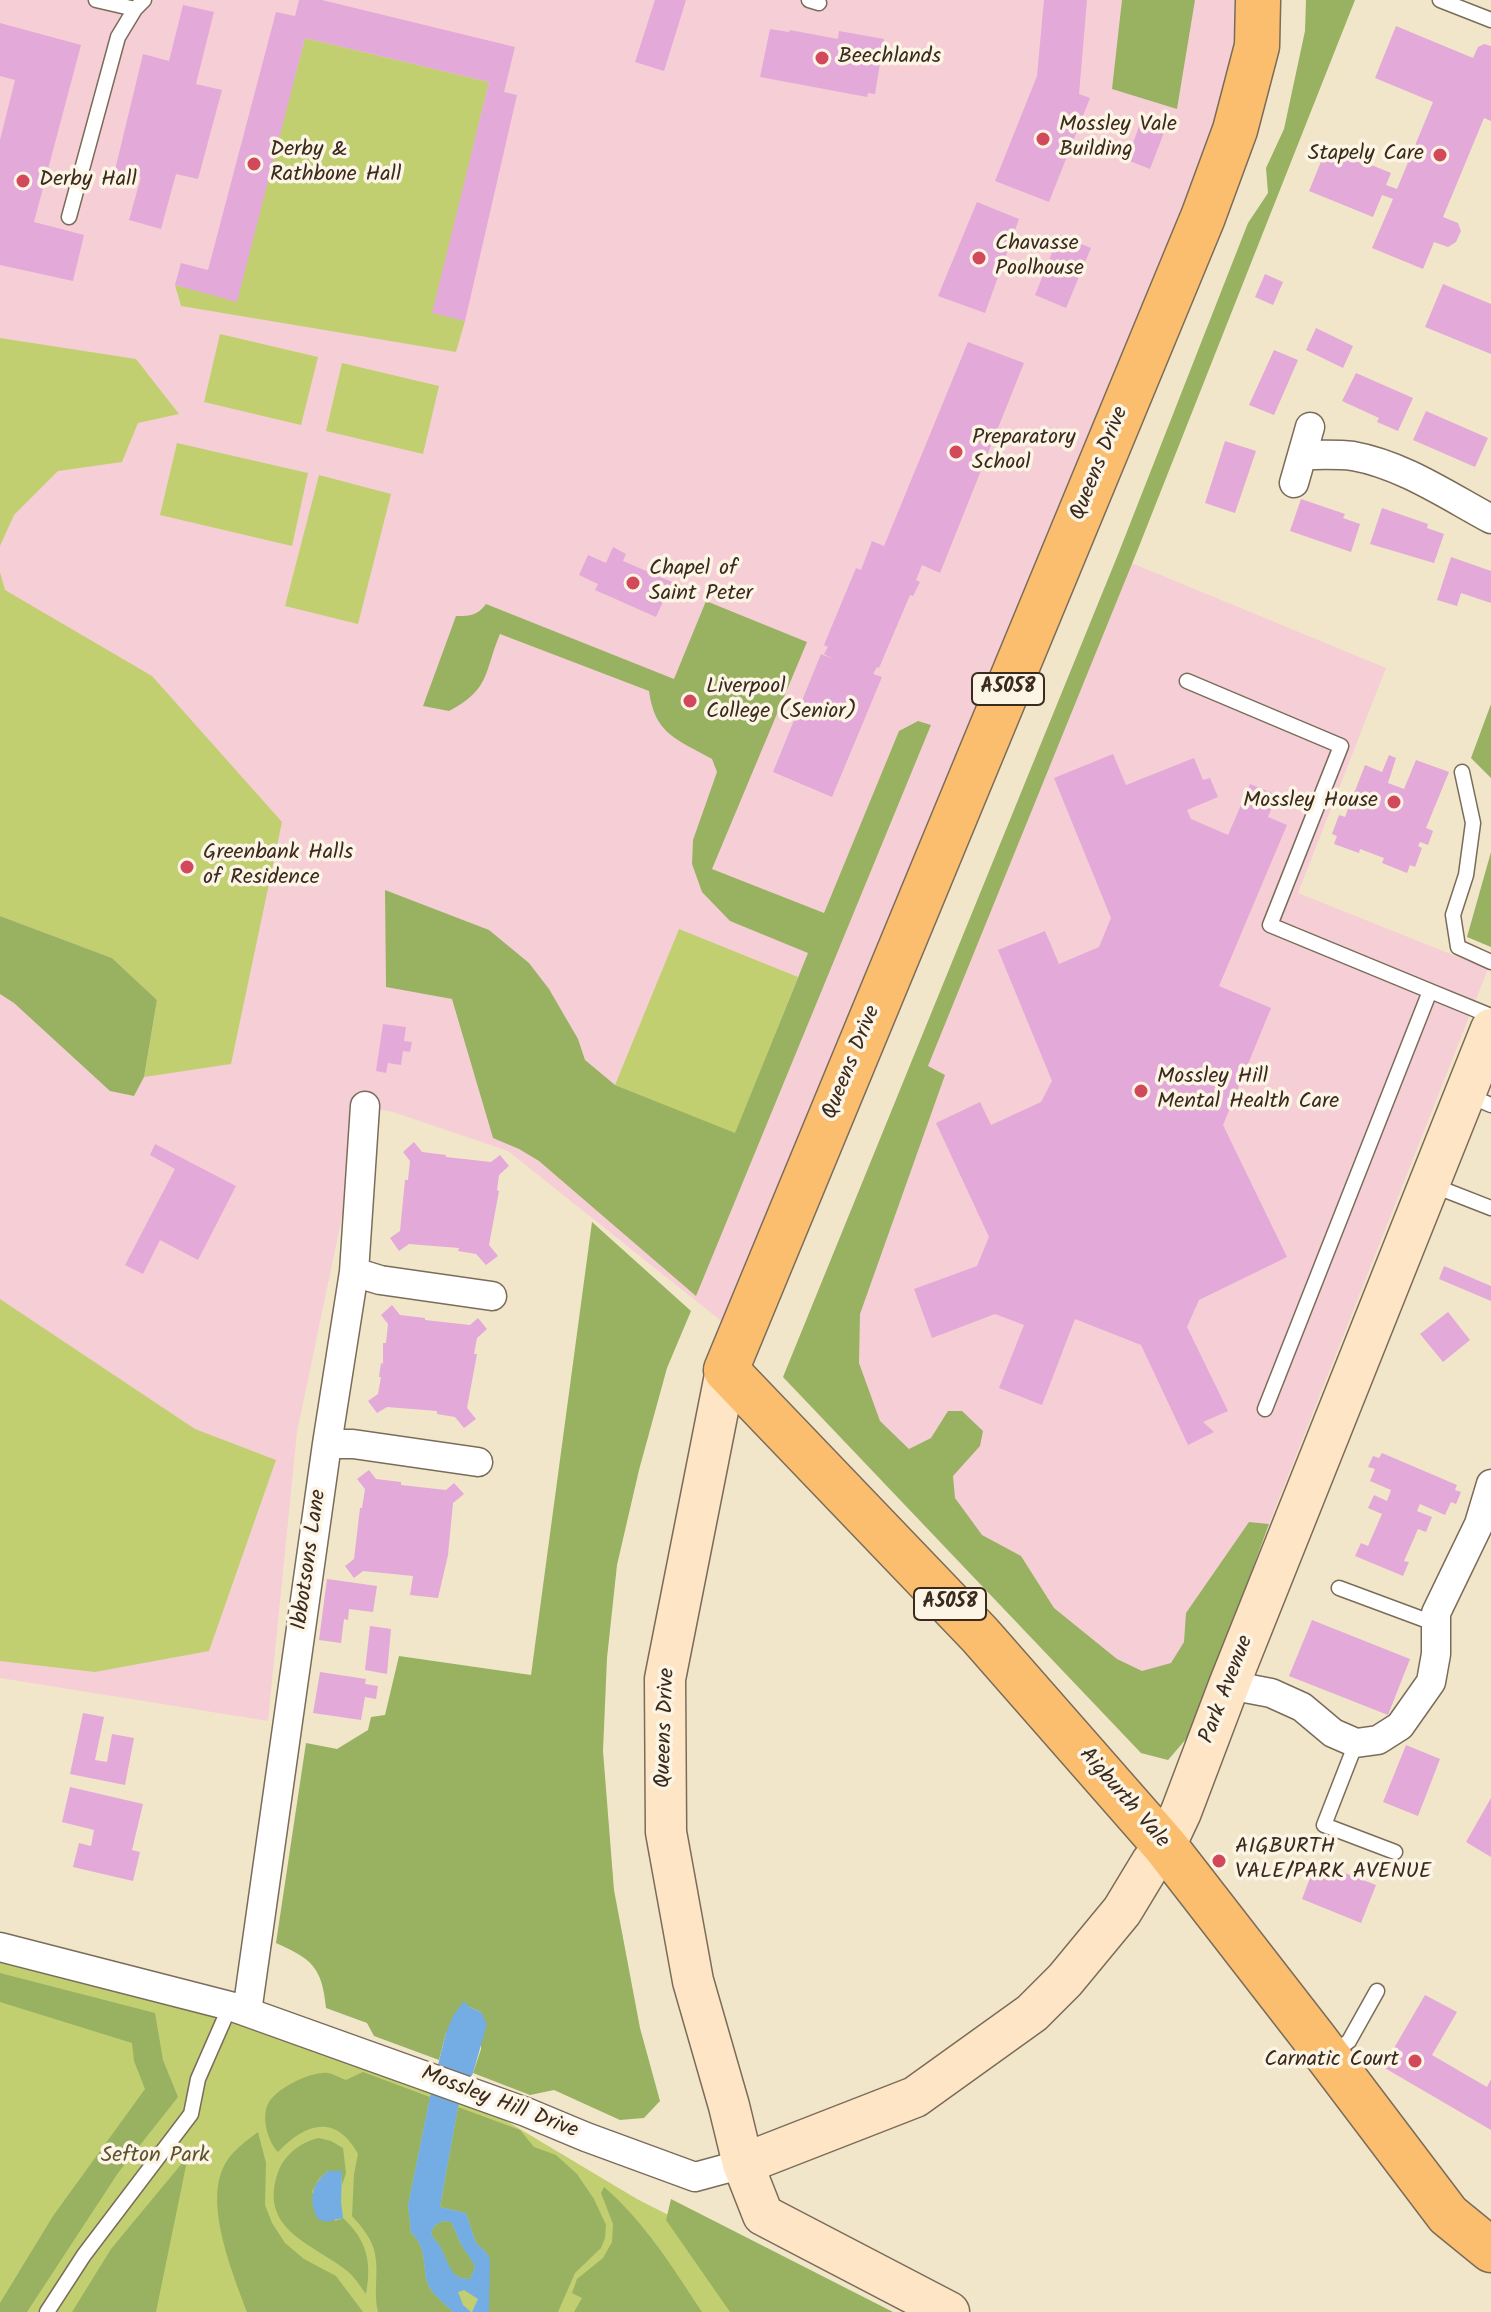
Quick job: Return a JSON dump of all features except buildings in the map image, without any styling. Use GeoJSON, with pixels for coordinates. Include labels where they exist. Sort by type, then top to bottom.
{"type":"FeatureCollection","features":[{"type":"Feature","properties":{"kind":"main road","name":"Queens Drive"},"geometry":{"type":"LineString","coordinates":[[726,1370],[1203,217],[1235,130],[1257,46],[1258,0]]}},
{"type":"Feature","properties":{"kind":"main road","name":"Aigburth Vale"},"geometry":{"type":"LineString","coordinates":[[726,1370],[980,1635],[1165,1846],[1448,2215],[1491,2250]]}},
{"type":"Feature","properties":{"kind":"street"},"geometry":{"type":"LineString","coordinates":[[1294,483],[1310,427]]}},
{"type":"Feature","properties":{"kind":"street"},"geometry":{"type":"LineString","coordinates":[[1303,455],[1353,457],[1379,463],[1403,472],[1491,519]]}},
{"type":"Feature","properties":{"kind":"street","name":"Park Avenue"},"geometry":{"type":"LineString","coordinates":[[743,2164],[915,2097],[1032,2013],[1065,1980],[1122,1911],[1165,1846],[1429,1184],[1478,1100],[1491,1029]]}},
{"type":"Feature","properties":{"kind":"street","name":"Ibbotsons Lane"},"geometry":{"type":"LineString","coordinates":[[239,2009],[354,1272],[365,1106]]}},
{"type":"Feature","properties":{"kind":"street"},"geometry":{"type":"LineString","coordinates":[[354,1272],[380,1280],[492,1296]]}},
{"type":"Feature","properties":{"kind":"street","name":"Queens Drive"},"geometry":{"type":"LineString","coordinates":[[726,1370],[665,1679],[666,1832],[693,1981],[743,2164]]}},
{"type":"Feature","properties":{"kind":"street"},"geometry":{"type":"LineString","coordinates":[[327,1444],[353,1444],[478,1462]]}},
{"type":"Feature","properties":{"kind":"street"},"geometry":{"type":"LineString","coordinates":[[1229,1685],[1271,1693],[1302,1707],[1333,1733],[1356,1743],[1378,1740],[1400,1726],[1431,1682],[1436,1654],[1436,1613],[1479,1524],[1491,1484]]}},
{"type":"Feature","properties":{"kind":"street","name":"Mossley Hill Drive"},"geometry":{"type":"LineString","coordinates":[[0,1947],[239,2009],[526,2112],[695,2177],[743,2164]]}},
{"type":"Feature","properties":{"kind":"street"},"geometry":{"type":"LineString","coordinates":[[743,2164],[763,2215],[949,2312]]}},
{"type":"Feature","properties":{"kind":"lane"},"geometry":{"type":"LineString","coordinates":[[69,217],[118,37],[139,4],[96,0]]}},
{"type":"Feature","properties":{"kind":"lane"},"geometry":{"type":"LineString","coordinates":[[1440,0],[1491,20]]}},
{"type":"Feature","properties":{"kind":"lane"},"geometry":{"type":"LineString","coordinates":[[1187,681],[1341,746],[1270,925],[1491,1016]]}},
{"type":"Feature","properties":{"kind":"lane"},"geometry":{"type":"LineString","coordinates":[[1462,772],[1473,823],[1466,875],[1453,915],[1458,947],[1491,962]]}},
{"type":"Feature","properties":{"kind":"lane"},"geometry":{"type":"LineString","coordinates":[[1265,1409],[1430,991]]}},
{"type":"Feature","properties":{"kind":"lane"},"geometry":{"type":"LineString","coordinates":[[1429,1184],[1491,1208]]}},
{"type":"Feature","properties":{"kind":"lane"},"geometry":{"type":"LineString","coordinates":[[1339,1588],[1436,1624]]}},
{"type":"Feature","properties":{"kind":"lane"},"geometry":{"type":"LineString","coordinates":[[1356,1743],[1324,1825],[1395,1852]]}},
{"type":"Feature","properties":{"kind":"lane"},"geometry":{"type":"LineString","coordinates":[[1329,2057],[1349,2041],[1377,1991]]}},
{"type":"Feature","properties":{"kind":"lane"},"geometry":{"type":"LineString","coordinates":[[47,2312],[84,2255],[191,2114],[198,2079],[239,2009]]}},
{"type":"Feature","properties":{"kind":"shaded area"},"geometry":{"type":"Polygon","coordinates":[[[0,0],[1258,0],[1257,46],[740,1336],[508,1151],[393,1112],[365,1107],[297,1432],[268,1721],[0,1678],[0,0]]]}},
{"type":"Feature","properties":{"kind":"shaded area"},"geometry":{"type":"Polygon","coordinates":[[[1117,557],[1386,668],[1298,893],[1488,969],[1269,1524],[1193,1731],[1168,1760],[1141,1753],[783,1377],[1117,557]]]}},
{"type":"Feature","properties":{"kind":"green space"},"geometry":{"type":"Polygon","coordinates":[[[1122,0],[1195,0],[1177,109],[1112,89],[1122,0]]]}},
{"type":"Feature","properties":{"kind":"green space"},"geometry":{"type":"Polygon","coordinates":[[[1306,0],[1355,0],[1138,549],[928,1066],[945,1075],[860,1314],[859,1363],[880,1421],[909,1449],[931,1438],[948,1411],[962,1411],[983,1431],[980,1446],[953,1476],[955,1498],[982,1535],[1021,1556],[1054,1608],[1117,1659],[1142,1671],[1171,1663],[1184,1642],[1186,1613],[1249,1522],[1269,1524],[1193,1731],[1168,1760],[1141,1753],[783,1377],[1117,557],[1248,223],[1268,193],[1266,168],[1284,129],[1305,31],[1306,0]]]}},
{"type":"Feature","properties":{"kind":"green space"},"geometry":{"type":"Polygon","coordinates":[[[305,38],[489,82],[433,312],[465,321],[456,352],[181,306],[175,285],[236,301],[305,38]]]}},
{"type":"Feature","properties":{"kind":"green space"},"geometry":{"type":"Polygon","coordinates":[[[220,334],[318,357],[301,425],[204,402],[220,334]]]}},
{"type":"Feature","properties":{"kind":"green space"},"geometry":{"type":"Polygon","coordinates":[[[0,338],[136,359],[179,414],[138,423],[122,462],[58,471],[14,515],[0,546],[0,338]]]}},
{"type":"Feature","properties":{"kind":"green space"},"geometry":{"type":"Polygon","coordinates":[[[342,363],[439,386],[423,454],[326,431],[342,363]]]}},
{"type":"Feature","properties":{"kind":"green space"},"geometry":{"type":"Polygon","coordinates":[[[177,443],[308,473],[292,546],[160,515],[177,443]]]}},
{"type":"Feature","properties":{"kind":"green space"},"geometry":{"type":"Polygon","coordinates":[[[319,475],[391,494],[358,624],[285,606],[319,475]]]}},
{"type":"Feature","properties":{"kind":"green space"},"geometry":{"type":"Polygon","coordinates":[[[0,572],[5,590],[152,676],[282,822],[231,1064],[144,1077],[157,1000],[112,958],[0,916],[0,572]]]}},
{"type":"Feature","properties":{"kind":"green space"},"geometry":{"type":"Polygon","coordinates":[[[706,601],[807,642],[712,869],[824,913],[899,731],[918,721],[931,725],[696,1296],[539,1161],[493,1138],[452,999],[386,987],[385,890],[489,930],[529,963],[549,989],[578,1039],[585,1060],[615,1085],[735,1133],[808,953],[730,921],[702,892],[692,864],[693,840],[717,772],[712,759],[662,727],[649,691],[500,634],[484,678],[472,695],[449,711],[423,706],[456,616],[473,614],[486,604],[674,679],[706,601]]]}},
{"type":"Feature","properties":{"kind":"green space"},"geometry":{"type":"Polygon","coordinates":[[[1491,704],[1491,778],[1471,758],[1491,704]]]}},
{"type":"Feature","properties":{"kind":"green space"},"geometry":{"type":"Polygon","coordinates":[[[1491,852],[1491,947],[1467,937],[1491,852]]]}},
{"type":"Feature","properties":{"kind":"green space"},"geometry":{"type":"Polygon","coordinates":[[[0,916],[112,958],[157,1000],[144,1077],[134,1096],[110,1091],[14,1003],[0,994],[0,916]]]}},
{"type":"Feature","properties":{"kind":"green space"},"geometry":{"type":"Polygon","coordinates":[[[679,929],[798,977],[735,1134],[615,1085],[679,929]]]}},
{"type":"Feature","properties":{"kind":"green space"},"geometry":{"type":"Polygon","coordinates":[[[592,1222],[691,1311],[667,1368],[639,1470],[617,1565],[607,1658],[603,1751],[614,1890],[640,2028],[660,2101],[644,2118],[620,2120],[554,2090],[530,2095],[473,2073],[481,2049],[481,2012],[469,2007],[446,2033],[439,2060],[374,2036],[367,2023],[326,2008],[322,1983],[313,1966],[276,1943],[306,1743],[337,1749],[368,1730],[371,1717],[385,1715],[399,1656],[531,1675],[592,1222]]]}},
{"type":"Feature","properties":{"kind":"green space"},"geometry":{"type":"Polygon","coordinates":[[[0,1299],[195,1429],[276,1460],[209,1651],[95,1672],[0,1661],[0,1299]]]}},
{"type":"Feature","properties":{"kind":"green space","name":"Sefton Park"},"geometry":{"type":"Polygon","coordinates":[[[0,1956],[197,2006],[493,2113],[637,2199],[859,2312],[0,2312],[0,1956]]]}},
{"type":"Feature","properties":{"kind":"green space"},"geometry":{"type":"Polygon","coordinates":[[[0,1973],[155,2013],[163,2060],[178,2097],[118,2173],[27,2312],[0,2312],[0,2303],[53,2216],[145,2089],[134,2061],[132,2043],[0,2002],[0,1973]]]}},
{"type":"Feature","properties":{"kind":"green space"},"geometry":{"type":"Polygon","coordinates":[[[363,2072],[430,2097],[408,2205],[411,2233],[422,2249],[427,2282],[453,2312],[378,2312],[374,2249],[352,2216],[358,2154],[340,2132],[320,2127],[309,2129],[278,2152],[269,2136],[265,2123],[268,2104],[286,2087],[321,2073],[346,2080],[363,2072]]]}},
{"type":"Feature","properties":{"kind":"green space"},"geometry":{"type":"Polygon","coordinates":[[[458,2107],[520,2130],[534,2147],[556,2155],[577,2174],[594,2199],[606,2225],[605,2238],[601,2248],[575,2273],[558,2312],[489,2312],[489,2259],[486,2252],[476,2243],[466,2213],[440,2207],[458,2107]]]}},
{"type":"Feature","properties":{"kind":"green space"},"geometry":{"type":"Polygon","coordinates":[[[258,2132],[266,2163],[265,2205],[272,2223],[285,2243],[304,2259],[336,2276],[363,2312],[247,2312],[223,2240],[217,2202],[218,2184],[226,2162],[258,2132]]]}},
{"type":"Feature","properties":{"kind":"green space"},"geometry":{"type":"Polygon","coordinates":[[[319,2138],[343,2148],[346,2173],[342,2185],[342,2171],[328,2171],[312,2192],[335,2221],[343,2218],[358,2235],[368,2262],[366,2294],[346,2270],[292,2233],[275,2208],[274,2192],[281,2166],[294,2150],[319,2138]]]}},
{"type":"Feature","properties":{"kind":"green space"},"geometry":{"type":"Polygon","coordinates":[[[188,2156],[156,2312],[72,2312],[111,2249],[188,2156]]]}},
{"type":"Feature","properties":{"kind":"green space"},"geometry":{"type":"Polygon","coordinates":[[[604,2187],[645,2230],[702,2312],[574,2312],[582,2298],[572,2293],[577,2279],[603,2258],[612,2242],[613,2224],[601,2193],[604,2187]]]}},
{"type":"Feature","properties":{"kind":"green space"},"geometry":{"type":"Polygon","coordinates":[[[671,2199],[893,2312],[730,2312],[666,2220],[671,2199]]]}},
{"type":"Feature","properties":{"kind":"green space"},"geometry":{"type":"Polygon","coordinates":[[[443,2221],[451,2222],[475,2267],[470,2279],[459,2277],[452,2271],[431,2234],[434,2226],[443,2221]]]}},
{"type":"Feature","properties":{"kind":"water"},"geometry":{"type":"Polygon","coordinates":[[[464,2001],[481,2012],[487,2024],[473,2073],[458,2107],[440,2207],[466,2213],[476,2243],[490,2259],[489,2312],[472,2312],[478,2299],[464,2290],[458,2292],[463,2305],[471,2312],[453,2312],[438,2298],[427,2282],[422,2249],[411,2233],[408,2205],[430,2097],[453,2016],[464,2001]],[[443,2221],[434,2226],[431,2234],[452,2271],[459,2277],[470,2279],[475,2267],[451,2222],[443,2221]]]}},
{"type":"Feature","properties":{"kind":"water"},"geometry":{"type":"Polygon","coordinates":[[[328,2171],[342,2171],[343,2218],[325,2222],[317,2218],[312,2198],[315,2187],[328,2171]]]}},
{"type":"Feature","properties":{"kind":"place","name":"Beechlands"},"geometry":{"type":"Point","coordinates":[822,58]}},
{"type":"Feature","properties":{"kind":"place","name":"Mossley Vale Building"},"geometry":{"type":"Point","coordinates":[1043,139]}},
{"type":"Feature","properties":{"kind":"place","name":"Stapely Care"},"geometry":{"type":"Point","coordinates":[1440,155]}},
{"type":"Feature","properties":{"kind":"place","name":"Derby & Rathbone Hall"},"geometry":{"type":"Point","coordinates":[254,164]}},
{"type":"Feature","properties":{"kind":"place","name":"Derby Hall"},"geometry":{"type":"Point","coordinates":[23,181]}},
{"type":"Feature","properties":{"kind":"place","name":"Chavasse Poolhouse"},"geometry":{"type":"Point","coordinates":[979,258]}},
{"type":"Feature","properties":{"kind":"place","name":"Preparatory School"},"geometry":{"type":"Point","coordinates":[956,452]}},
{"type":"Feature","properties":{"kind":"place","name":"Chapel of Saint Peter"},"geometry":{"type":"Point","coordinates":[633,583]}},
{"type":"Feature","properties":{"kind":"place","name":"Liverpool College (Senior)"},"geometry":{"type":"Point","coordinates":[690,701]}},
{"type":"Feature","properties":{"kind":"place","name":"Mossley House"},"geometry":{"type":"Point","coordinates":[1394,802]}},
{"type":"Feature","properties":{"kind":"place","name":"Greenbank Halls of Residence"},"geometry":{"type":"Point","coordinates":[187,867]}},
{"type":"Feature","properties":{"kind":"place","name":"Mossley Hill Mental Health Care"},"geometry":{"type":"Point","coordinates":[1141,1091]}},
{"type":"Feature","properties":{"kind":"place","name":"AIGBURTH VALE/PARK AVENUE"},"geometry":{"type":"Point","coordinates":[1219,1861]}},
{"type":"Feature","properties":{"kind":"place","name":"Carnatic Court"},"geometry":{"type":"Point","coordinates":[1415,2061]}}]}
